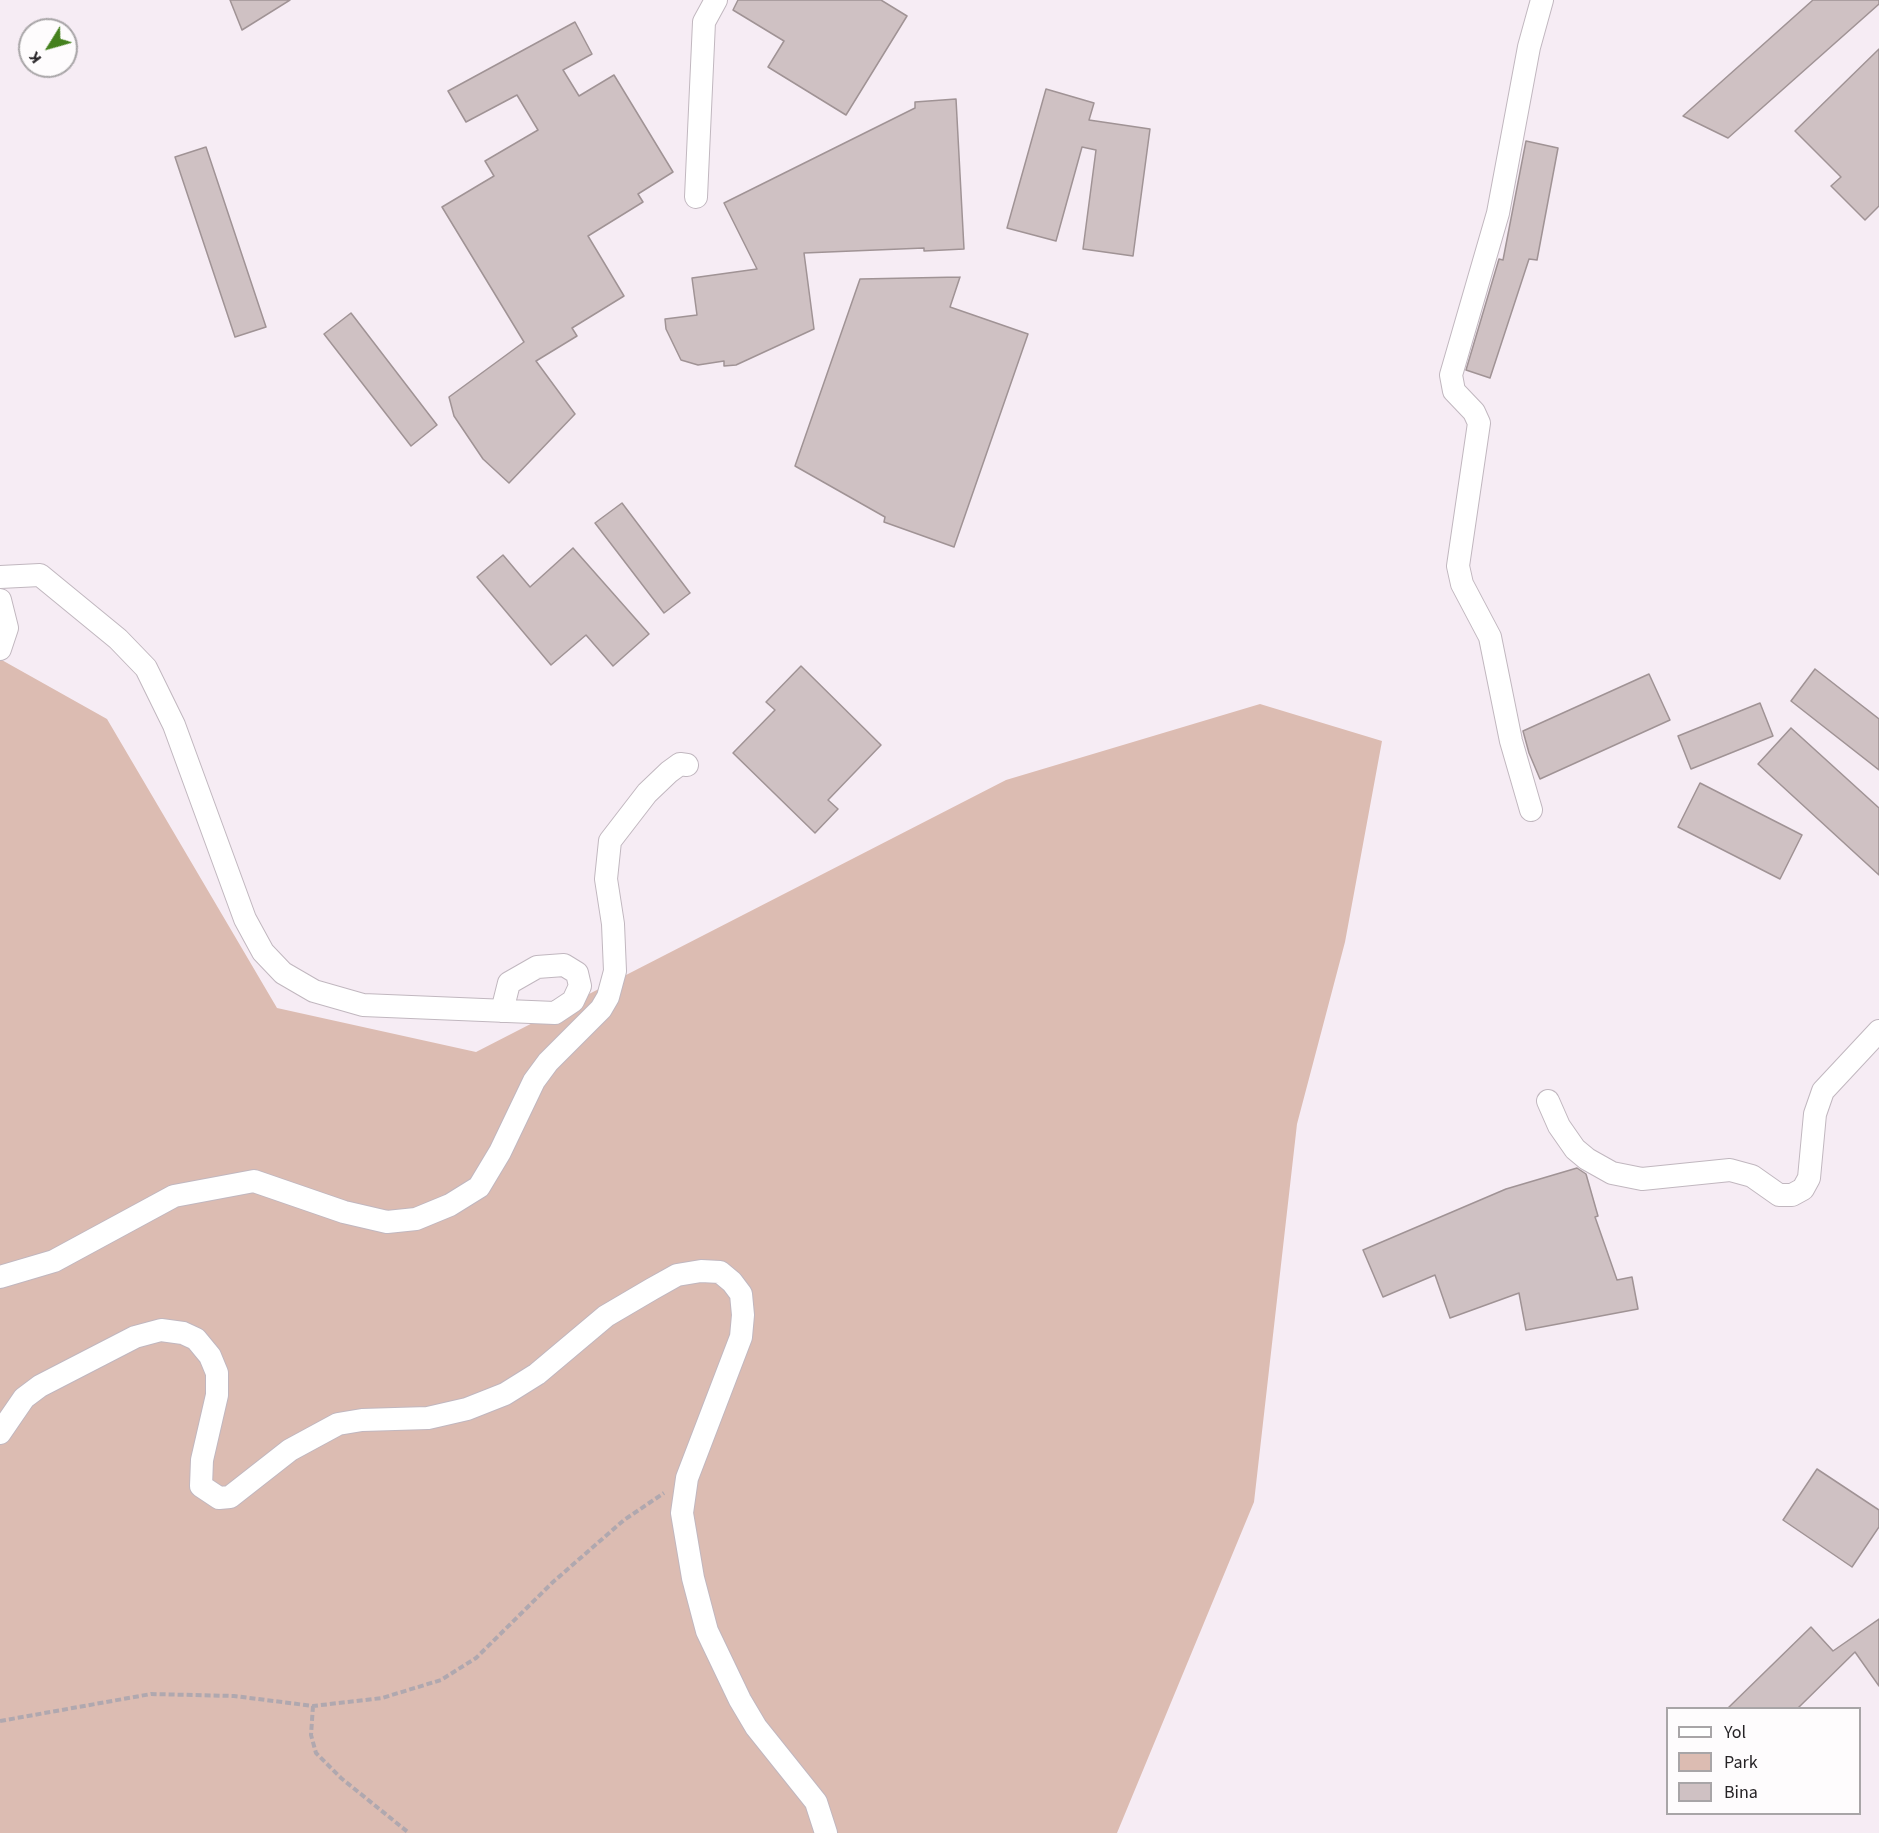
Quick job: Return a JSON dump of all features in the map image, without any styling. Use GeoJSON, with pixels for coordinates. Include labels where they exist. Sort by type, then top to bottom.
{"type":"FeatureCollection","features":[{"type":"Feature","properties":{"kind":"street"},"geometry":{"type":"LineString","coordinates":[[696,197],[704,22],[716,0]]}},
{"type":"Feature","properties":{"kind":"street"},"geometry":{"type":"LineString","coordinates":[[1531,810],[1511,741],[1490,637],[1462,585],[1458,566],[1479,423],[1474,412],[1454,392],[1451,375],[1498,213],[1529,47],[1542,0]]}},
{"type":"Feature","properties":{"kind":"street"},"geometry":{"type":"LineString","coordinates":[[0,577],[40,575],[118,639],[146,668],[174,725],[245,919],[262,952],[283,973],[314,991],[363,1005],[502,1011]]}},
{"type":"Feature","properties":{"kind":"street"},"geometry":{"type":"LineString","coordinates":[[0,600],[7,628],[0,649]]}},
{"type":"Feature","properties":{"kind":"street"},"geometry":{"type":"LineString","coordinates":[[0,1277],[54,1261],[174,1196],[254,1181],[344,1212],[387,1222],[416,1219],[450,1205],[479,1187],[500,1152],[534,1081],[548,1062],[601,1009],[614,982],[615,951],[606,879],[610,841],[646,793],[680,764],[687,765]]}},
{"type":"Feature","properties":{"kind":"street"},"geometry":{"type":"LineString","coordinates":[[1548,1101],[1558,1126],[1575,1149],[1599,1167],[1612,1173],[1642,1179],[1730,1170],[1752,1176],[1779,1195],[1792,1196],[1803,1189],[1809,1178],[1815,1114],[1823,1091],[1879,1031]]}},
{"type":"Feature","properties":{"kind":"street"},"geometry":{"type":"LineString","coordinates":[[0,1433],[24,1398],[40,1386],[135,1337],[161,1330],[183,1333],[196,1339],[210,1356],[217,1373],[217,1395],[202,1460],[201,1486],[219,1498],[230,1497],[290,1450],[338,1424],[362,1420],[428,1418],[467,1409],[506,1394],[537,1374],[606,1316],[643,1294],[677,1275],[720,1272],[741,1294],[743,1315],[741,1337],[687,1478],[682,1513],[693,1578],[707,1631],[740,1700],[756,1727],[816,1802],[826,1833]]}},
{"type":"Feature","properties":{"kind":"path"},"geometry":{"type":"LineString","coordinates":[[0,1721],[151,1694],[234,1696],[314,1706],[382,1698],[441,1680],[476,1658],[553,1582],[624,1520],[687,1478]]}},
{"type":"Feature","properties":{"kind":"path"},"geometry":{"type":"LineString","coordinates":[[314,1706],[311,1735],[316,1753],[340,1778],[409,1833]]}},
{"type":"Feature","properties":{"kind":"green space"},"geometry":{"type":"Polygon","coordinates":[[[0,659],[107,719],[277,1008],[476,1052],[1006,780],[1260,704],[1382,741],[1345,942],[1297,1124],[1254,1502],[1117,1833],[0,1833],[0,659]]]}},
{"type":"Feature","properties":{"kind":"building"},"geometry":{"type":"Polygon","coordinates":[[[230,0],[290,0],[242,30],[230,0]]]}},
{"type":"Feature","properties":{"kind":"building"},"geometry":{"type":"Polygon","coordinates":[[[738,0],[881,0],[907,16],[846,115],[768,67],[784,41],[733,10],[738,0]]]}},
{"type":"Feature","properties":{"kind":"building"},"geometry":{"type":"Polygon","coordinates":[[[1813,0],[1879,0],[1879,4],[1728,138],[1683,116],[1813,0]]]}},
{"type":"Feature","properties":{"kind":"building"},"geometry":{"type":"Polygon","coordinates":[[[575,22],[592,54],[563,70],[579,96],[614,75],[673,172],[638,194],[643,202],[588,236],[624,296],[572,328],[577,336],[536,361],[575,414],[509,483],[483,459],[454,416],[449,397],[524,342],[442,207],[494,176],[485,161],[538,130],[517,95],[466,122],[448,91],[575,22]]]}},
{"type":"Feature","properties":{"kind":"building"},"geometry":{"type":"Polygon","coordinates":[[[1879,49],[1879,206],[1865,220],[1831,186],[1841,177],[1795,131],[1879,49]]]}},
{"type":"Feature","properties":{"kind":"building"},"geometry":{"type":"Polygon","coordinates":[[[1046,89],[1094,103],[1089,120],[1150,129],[1133,256],[1083,249],[1096,150],[1082,147],[1056,241],[1007,228],[1046,89]]]}},
{"type":"Feature","properties":{"kind":"building"},"geometry":{"type":"Polygon","coordinates":[[[956,99],[964,249],[924,251],[924,248],[804,253],[814,329],[736,365],[724,366],[724,361],[698,365],[681,360],[666,329],[665,319],[697,315],[692,278],[757,269],[724,203],[915,108],[915,102],[956,99]]]}},
{"type":"Feature","properties":{"kind":"building"},"geometry":{"type":"Polygon","coordinates":[[[1526,141],[1558,148],[1537,260],[1529,259],[1490,378],[1466,370],[1499,259],[1503,260],[1526,141]]]}},
{"type":"Feature","properties":{"kind":"building"},"geometry":{"type":"Polygon","coordinates":[[[206,147],[266,327],[235,337],[175,157],[206,147]]]}},
{"type":"Feature","properties":{"kind":"building"},"geometry":{"type":"Polygon","coordinates":[[[960,277],[950,307],[1028,334],[954,547],[884,522],[885,517],[795,466],[860,279],[960,277]]]}},
{"type":"Feature","properties":{"kind":"building"},"geometry":{"type":"Polygon","coordinates":[[[351,313],[437,425],[411,446],[324,334],[351,313]]]}},
{"type":"Feature","properties":{"kind":"building"},"geometry":{"type":"Polygon","coordinates":[[[622,503],[690,593],[664,613],[595,523],[622,503]]]}},
{"type":"Feature","properties":{"kind":"building"},"geometry":{"type":"Polygon","coordinates":[[[573,548],[649,634],[613,666],[586,635],[551,665],[477,577],[503,555],[530,587],[573,548]]]}},
{"type":"Feature","properties":{"kind":"building"},"geometry":{"type":"Polygon","coordinates":[[[801,666],[881,745],[828,800],[838,809],[815,833],[733,753],[775,710],[766,702],[801,666]]]}},
{"type":"Feature","properties":{"kind":"building"},"geometry":{"type":"Polygon","coordinates":[[[1815,669],[1879,719],[1879,770],[1791,701],[1815,669]]]}},
{"type":"Feature","properties":{"kind":"building"},"geometry":{"type":"Polygon","coordinates":[[[1649,674],[1670,720],[1540,779],[1523,731],[1649,674]]]}},
{"type":"Feature","properties":{"kind":"building"},"geometry":{"type":"Polygon","coordinates":[[[1760,703],[1773,736],[1691,769],[1678,736],[1760,703]]]}},
{"type":"Feature","properties":{"kind":"building"},"geometry":{"type":"Polygon","coordinates":[[[1791,728],[1879,808],[1879,875],[1758,764],[1791,728]]]}},
{"type":"Feature","properties":{"kind":"building"},"geometry":{"type":"Polygon","coordinates":[[[1700,783],[1802,835],[1780,879],[1678,827],[1700,783]]]}},
{"type":"Feature","properties":{"kind":"building"},"geometry":{"type":"Polygon","coordinates":[[[1577,1168],[1586,1174],[1598,1216],[1595,1217],[1617,1280],[1632,1277],[1638,1309],[1526,1330],[1519,1293],[1450,1318],[1435,1275],[1383,1297],[1363,1250],[1506,1189],[1577,1168]]]}},
{"type":"Feature","properties":{"kind":"building"},"geometry":{"type":"Polygon","coordinates":[[[1817,1469],[1879,1510],[1879,1527],[1852,1567],[1783,1520],[1817,1469]]]}},
{"type":"Feature","properties":{"kind":"building"},"geometry":{"type":"Polygon","coordinates":[[[1879,1619],[1879,1686],[1855,1652],[1799,1707],[1729,1707],[1811,1627],[1833,1651],[1879,1619]]]}}]}
